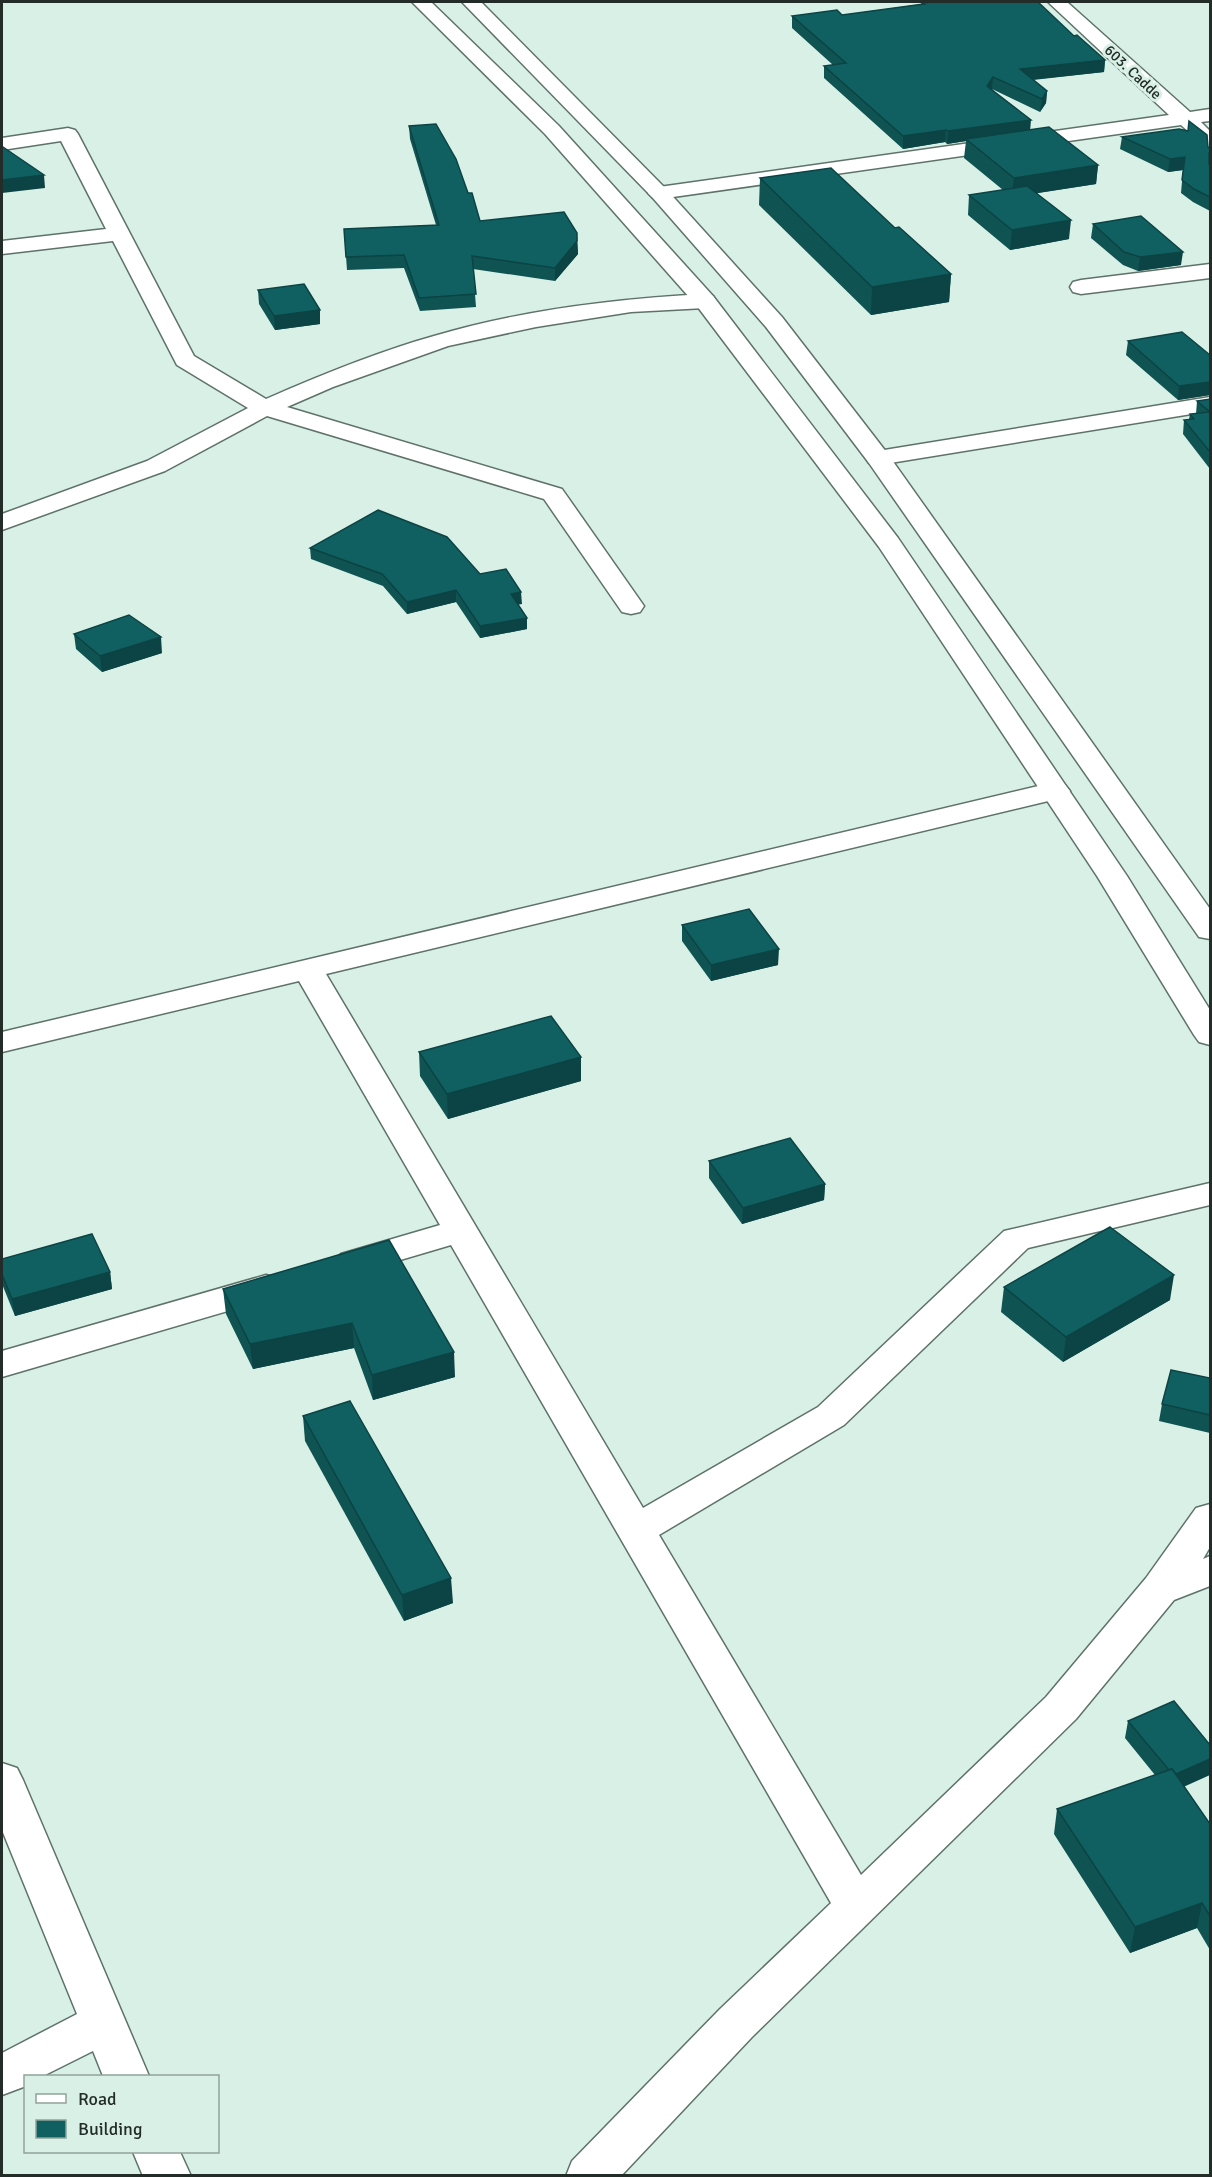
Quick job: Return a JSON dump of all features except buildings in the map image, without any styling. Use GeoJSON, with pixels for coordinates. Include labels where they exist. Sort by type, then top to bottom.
{"type":"FeatureCollection","features":[{"type":"Feature","properties":{"kind":"street"},"geometry":{"type":"LineString","coordinates":[[421,2],[552,130],[705,301],[889,543],[1112,876],[1210,1035]]}},
{"type":"Feature","properties":{"kind":"street"},"geometry":{"type":"LineString","coordinates":[[471,2],[659,193],[774,322],[878,458],[1210,930]]}},
{"type":"Feature","properties":{"kind":"street","name":"603. Cadde"},"geometry":{"type":"LineString","coordinates":[[1057,2],[1210,141]]}},
{"type":"Feature","properties":{"kind":"street"},"geometry":{"type":"LineString","coordinates":[[659,193],[1210,114]]}},
{"type":"Feature","properties":{"kind":"street"},"geometry":{"type":"LineString","coordinates":[[2,144],[68,134],[185,360],[265,408],[553,494],[631,606]]}},
{"type":"Feature","properties":{"kind":"street"},"geometry":{"type":"LineString","coordinates":[[2,248],[120,234]]}},
{"type":"Feature","properties":{"kind":"street"},"geometry":{"type":"LineString","coordinates":[[1081,287],[1210,271]]}},
{"type":"Feature","properties":{"kind":"street"},"geometry":{"type":"LineString","coordinates":[[2,522],[156,466],[265,408],[325,382],[441,341],[536,320],[631,305],[705,301]]}},
{"type":"Feature","properties":{"kind":"street"},"geometry":{"type":"LineString","coordinates":[[878,458],[1210,404]]}},
{"type":"Feature","properties":{"kind":"street"},"geometry":{"type":"LineString","coordinates":[[2,1042],[1055,791]]}},
{"type":"Feature","properties":{"kind":"street"},"geometry":{"type":"LineString","coordinates":[[307,968],[856,1906]]}},
{"type":"Feature","properties":{"kind":"street"},"geometry":{"type":"LineString","coordinates":[[636,1530],[831,1416],[1016,1239],[1210,1194]]}},
{"type":"Feature","properties":{"kind":"street"},"geometry":{"type":"LineString","coordinates":[[2,1364],[460,1231]]}},
{"type":"Feature","properties":{"kind":"street"},"geometry":{"type":"LineString","coordinates":[[588,2175],[736,2023],[1061,1708],[1160,1589],[1210,1518]]}},
{"type":"Feature","properties":{"kind":"street"},"geometry":{"type":"LineString","coordinates":[[1160,1589],[1210,1558]]}},
{"type":"Feature","properties":{"kind":"street"},"geometry":{"type":"LineString","coordinates":[[1160,1589],[1210,1571]]}},
{"type":"Feature","properties":{"kind":"street"},"geometry":{"type":"LineString","coordinates":[[2,1780],[126,2075]]}},
{"type":"Feature","properties":{"kind":"street"},"geometry":{"type":"LineString","coordinates":[[2,2075],[103,2023]]}},
{"type":"Feature","properties":{"kind":"street"},"geometry":{"type":"LineString","coordinates":[[158,2153],[167,2175]]}}]}
